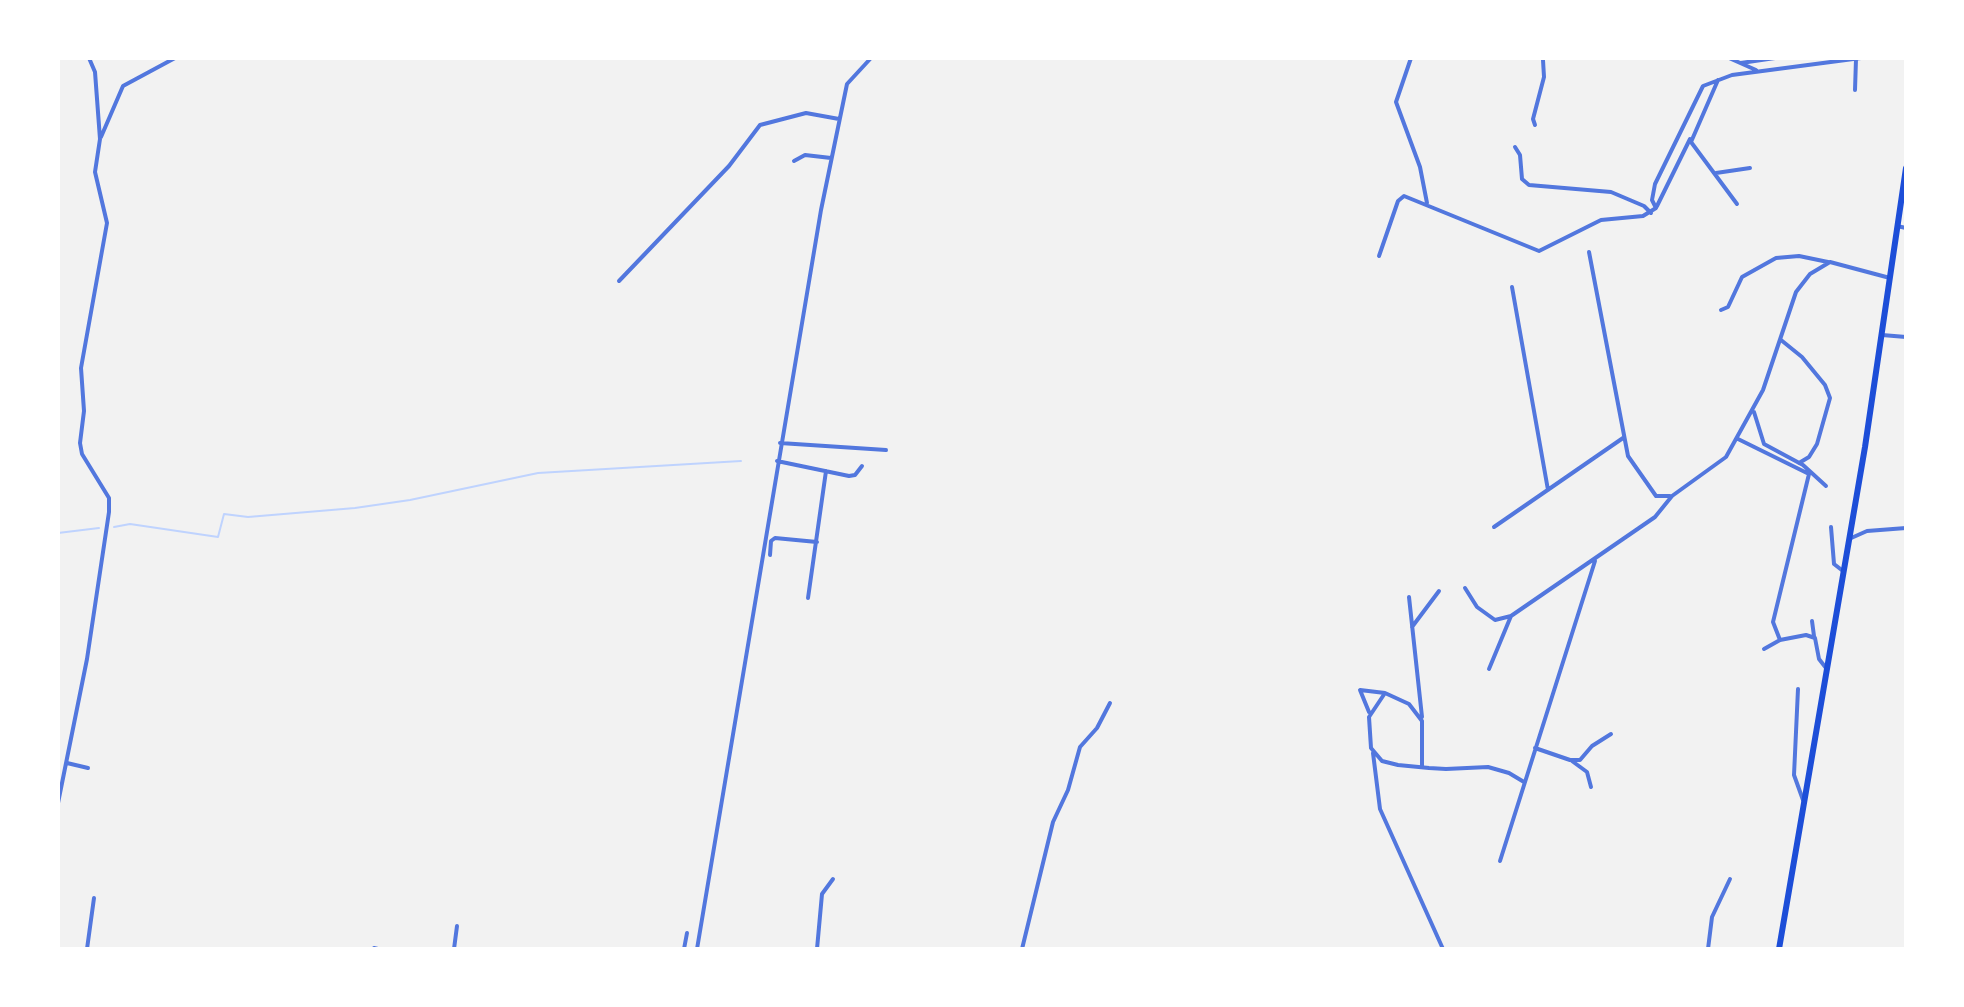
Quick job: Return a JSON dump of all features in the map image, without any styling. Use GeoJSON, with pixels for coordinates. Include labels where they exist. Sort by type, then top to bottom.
{"type":"FeatureCollection","features":[{"type":"Feature","properties":{"kind":"main road"},"geometry":{"type":"LineString","coordinates":[[1779,949],[1849,539],[1906,168]]}},
{"type":"Feature","properties":{"kind":"street"},"geometry":{"type":"LineString","coordinates":[[58,803],[109,512],[109,498],[82,454],[80,443],[84,411],[81,368],[107,223],[95,172],[100,139],[95,72],[89,58]]}},
{"type":"Feature","properties":{"kind":"street"},"geometry":{"type":"LineString","coordinates":[[100,139],[123,86],[175,58]]}},
{"type":"Feature","properties":{"kind":"street"},"geometry":{"type":"LineString","coordinates":[[697,949],[780,443],[831,158],[847,84],[871,58]]}},
{"type":"Feature","properties":{"kind":"street"},"geometry":{"type":"LineString","coordinates":[[1411,58],[1396,102],[1420,167],[1427,204]]}},
{"type":"Feature","properties":{"kind":"street"},"geometry":{"type":"LineString","coordinates":[[1729,58],[1756,71]]}},
{"type":"Feature","properties":{"kind":"street"},"geometry":{"type":"LineString","coordinates":[[1741,63],[1775,58]]}},
{"type":"Feature","properties":{"kind":"street"},"geometry":{"type":"LineString","coordinates":[[1656,208],[1652,200],[1662,170],[1703,86],[1756,71],[1858,58],[1855,90]]}},
{"type":"Feature","properties":{"kind":"street"},"geometry":{"type":"LineString","coordinates":[[1535,125],[1542,60]]}},
{"type":"Feature","properties":{"kind":"street"},"geometry":{"type":"LineString","coordinates":[[1379,256],[1401,197],[1427,204],[1539,251],[1601,220],[1651,213],[1719,80]]}},
{"type":"Feature","properties":{"kind":"street"},"geometry":{"type":"LineString","coordinates":[[619,281],[729,166],[760,125],[781,122],[798,114],[839,119]]}},
{"type":"Feature","properties":{"kind":"street"},"geometry":{"type":"LineString","coordinates":[[1691,137],[1694,149],[1716,173],[1737,204]]}},
{"type":"Feature","properties":{"kind":"street"},"geometry":{"type":"LineString","coordinates":[[1515,147],[1520,155],[1522,179],[1529,185],[1611,192],[1644,206],[1651,213]]}},
{"type":"Feature","properties":{"kind":"street"},"geometry":{"type":"LineString","coordinates":[[794,161],[800,155],[831,158]]}},
{"type":"Feature","properties":{"kind":"street"},"geometry":{"type":"LineString","coordinates":[[1716,173],[1750,168]]}},
{"type":"Feature","properties":{"kind":"street"},"geometry":{"type":"LineString","coordinates":[[1897,226],[1906,228]]}},
{"type":"Feature","properties":{"kind":"street"},"geometry":{"type":"LineString","coordinates":[[1589,252],[1628,456],[1656,496],[1672,496]]}},
{"type":"Feature","properties":{"kind":"street"},"geometry":{"type":"LineString","coordinates":[[1721,310],[1728,307],[1742,277],[1776,258],[1799,256],[1890,278]]}},
{"type":"Feature","properties":{"kind":"street"},"geometry":{"type":"LineString","coordinates":[[1495,620],[1511,616],[1596,559],[1658,514],[1672,496],[1726,457],[1773,367],[1800,285],[1819,267],[1830,262]]}},
{"type":"Feature","properties":{"kind":"street"},"geometry":{"type":"LineString","coordinates":[[1512,287],[1548,490]]}},
{"type":"Feature","properties":{"kind":"street"},"geometry":{"type":"LineString","coordinates":[[1882,335],[1906,337]]}},
{"type":"Feature","properties":{"kind":"street"},"geometry":{"type":"LineString","coordinates":[[1781,340],[1802,357],[1825,385],[1830,398],[1813,452],[1799,463]]}},
{"type":"Feature","properties":{"kind":"street"},"geometry":{"type":"LineString","coordinates":[[1753,409],[1764,444],[1799,463],[1809,474]]}},
{"type":"Feature","properties":{"kind":"street"},"geometry":{"type":"LineString","coordinates":[[1494,527],[1623,438]]}},
{"type":"Feature","properties":{"kind":"street"},"geometry":{"type":"LineString","coordinates":[[1738,439],[1809,474],[1826,486]]}},
{"type":"Feature","properties":{"kind":"street"},"geometry":{"type":"LineString","coordinates":[[780,443],[886,450]]}},
{"type":"Feature","properties":{"kind":"street"},"geometry":{"type":"LineString","coordinates":[[777,461],[855,475],[862,466]]}},
{"type":"Feature","properties":{"kind":"street"},"geometry":{"type":"LineString","coordinates":[[808,598],[826,471]]}},
{"type":"Feature","properties":{"kind":"street"},"geometry":{"type":"LineString","coordinates":[[1780,640],[1773,622],[1774,611],[1809,474]]}},
{"type":"Feature","properties":{"kind":"street"},"geometry":{"type":"LineString","coordinates":[[1831,527],[1834,564],[1843,571]]}},
{"type":"Feature","properties":{"kind":"street"},"geometry":{"type":"LineString","coordinates":[[1849,539],[1867,531],[1906,528]]}},
{"type":"Feature","properties":{"kind":"street"},"geometry":{"type":"LineString","coordinates":[[764,544],[789,537],[817,542]]}},
{"type":"Feature","properties":{"kind":"street"},"geometry":{"type":"LineString","coordinates":[[770,555],[771,541]]}},
{"type":"Feature","properties":{"kind":"street"},"geometry":{"type":"LineString","coordinates":[[1500,861],[1596,559]]}},
{"type":"Feature","properties":{"kind":"street"},"geometry":{"type":"LineString","coordinates":[[1465,588],[1477,607],[1507,629]]}},
{"type":"Feature","properties":{"kind":"street"},"geometry":{"type":"LineString","coordinates":[[1412,628],[1439,591]]}},
{"type":"Feature","properties":{"kind":"street"},"geometry":{"type":"LineString","coordinates":[[1409,597],[1422,721],[1422,767]]}},
{"type":"Feature","properties":{"kind":"street"},"geometry":{"type":"LineString","coordinates":[[1489,669],[1511,616]]}},
{"type":"Feature","properties":{"kind":"street"},"geometry":{"type":"LineString","coordinates":[[1812,621],[1821,665],[1826,668]]}},
{"type":"Feature","properties":{"kind":"street"},"geometry":{"type":"LineString","coordinates":[[1764,649],[1780,640],[1806,635],[1815,638]]}},
{"type":"Feature","properties":{"kind":"street"},"geometry":{"type":"LineString","coordinates":[[1798,689],[1794,775],[1804,801]]}},
{"type":"Feature","properties":{"kind":"street"},"geometry":{"type":"LineString","coordinates":[[1422,721],[1409,704],[1385,693],[1360,690],[1369,715],[1380,809],[1443,949]]}},
{"type":"Feature","properties":{"kind":"street"},"geometry":{"type":"LineString","coordinates":[[1369,715],[1385,693]]}},
{"type":"Feature","properties":{"kind":"street"},"geometry":{"type":"LineString","coordinates":[[1022,949],[1053,822],[1068,790],[1080,747],[1097,728],[1110,703]]}},
{"type":"Feature","properties":{"kind":"street"},"geometry":{"type":"LineString","coordinates":[[1570,760],[1580,760],[1592,746],[1611,734]]}},
{"type":"Feature","properties":{"kind":"street"},"geometry":{"type":"LineString","coordinates":[[1535,748],[1570,760],[1587,772]]}},
{"type":"Feature","properties":{"kind":"street"},"geometry":{"type":"LineString","coordinates":[[1373,751],[1389,764],[1488,767],[1509,773],[1524,782]]}},
{"type":"Feature","properties":{"kind":"street"},"geometry":{"type":"LineString","coordinates":[[1580,760],[1591,787]]}},
{"type":"Feature","properties":{"kind":"street"},"geometry":{"type":"LineString","coordinates":[[67,763],[88,768]]}},
{"type":"Feature","properties":{"kind":"street"},"geometry":{"type":"LineString","coordinates":[[817,949],[822,894],[833,879]]}},
{"type":"Feature","properties":{"kind":"street"},"geometry":{"type":"LineString","coordinates":[[1708,949],[1712,917],[1730,879]]}},
{"type":"Feature","properties":{"kind":"street"},"geometry":{"type":"LineString","coordinates":[[87,949],[94,898]]}},
{"type":"Feature","properties":{"kind":"street"},"geometry":{"type":"LineString","coordinates":[[454,949],[457,926]]}},
{"type":"Feature","properties":{"kind":"street"},"geometry":{"type":"LineString","coordinates":[[684,949],[687,933]]}},
{"type":"Feature","properties":{"kind":"waterway"},"geometry":{"type":"LineString","coordinates":[[114,527],[130,524],[218,537],[224,514],[248,517],[355,508],[410,500],[538,473],[741,461]]}},
{"type":"Feature","properties":{"kind":"waterway"},"geometry":{"type":"LineString","coordinates":[[58,533],[99,528]]}}]}
